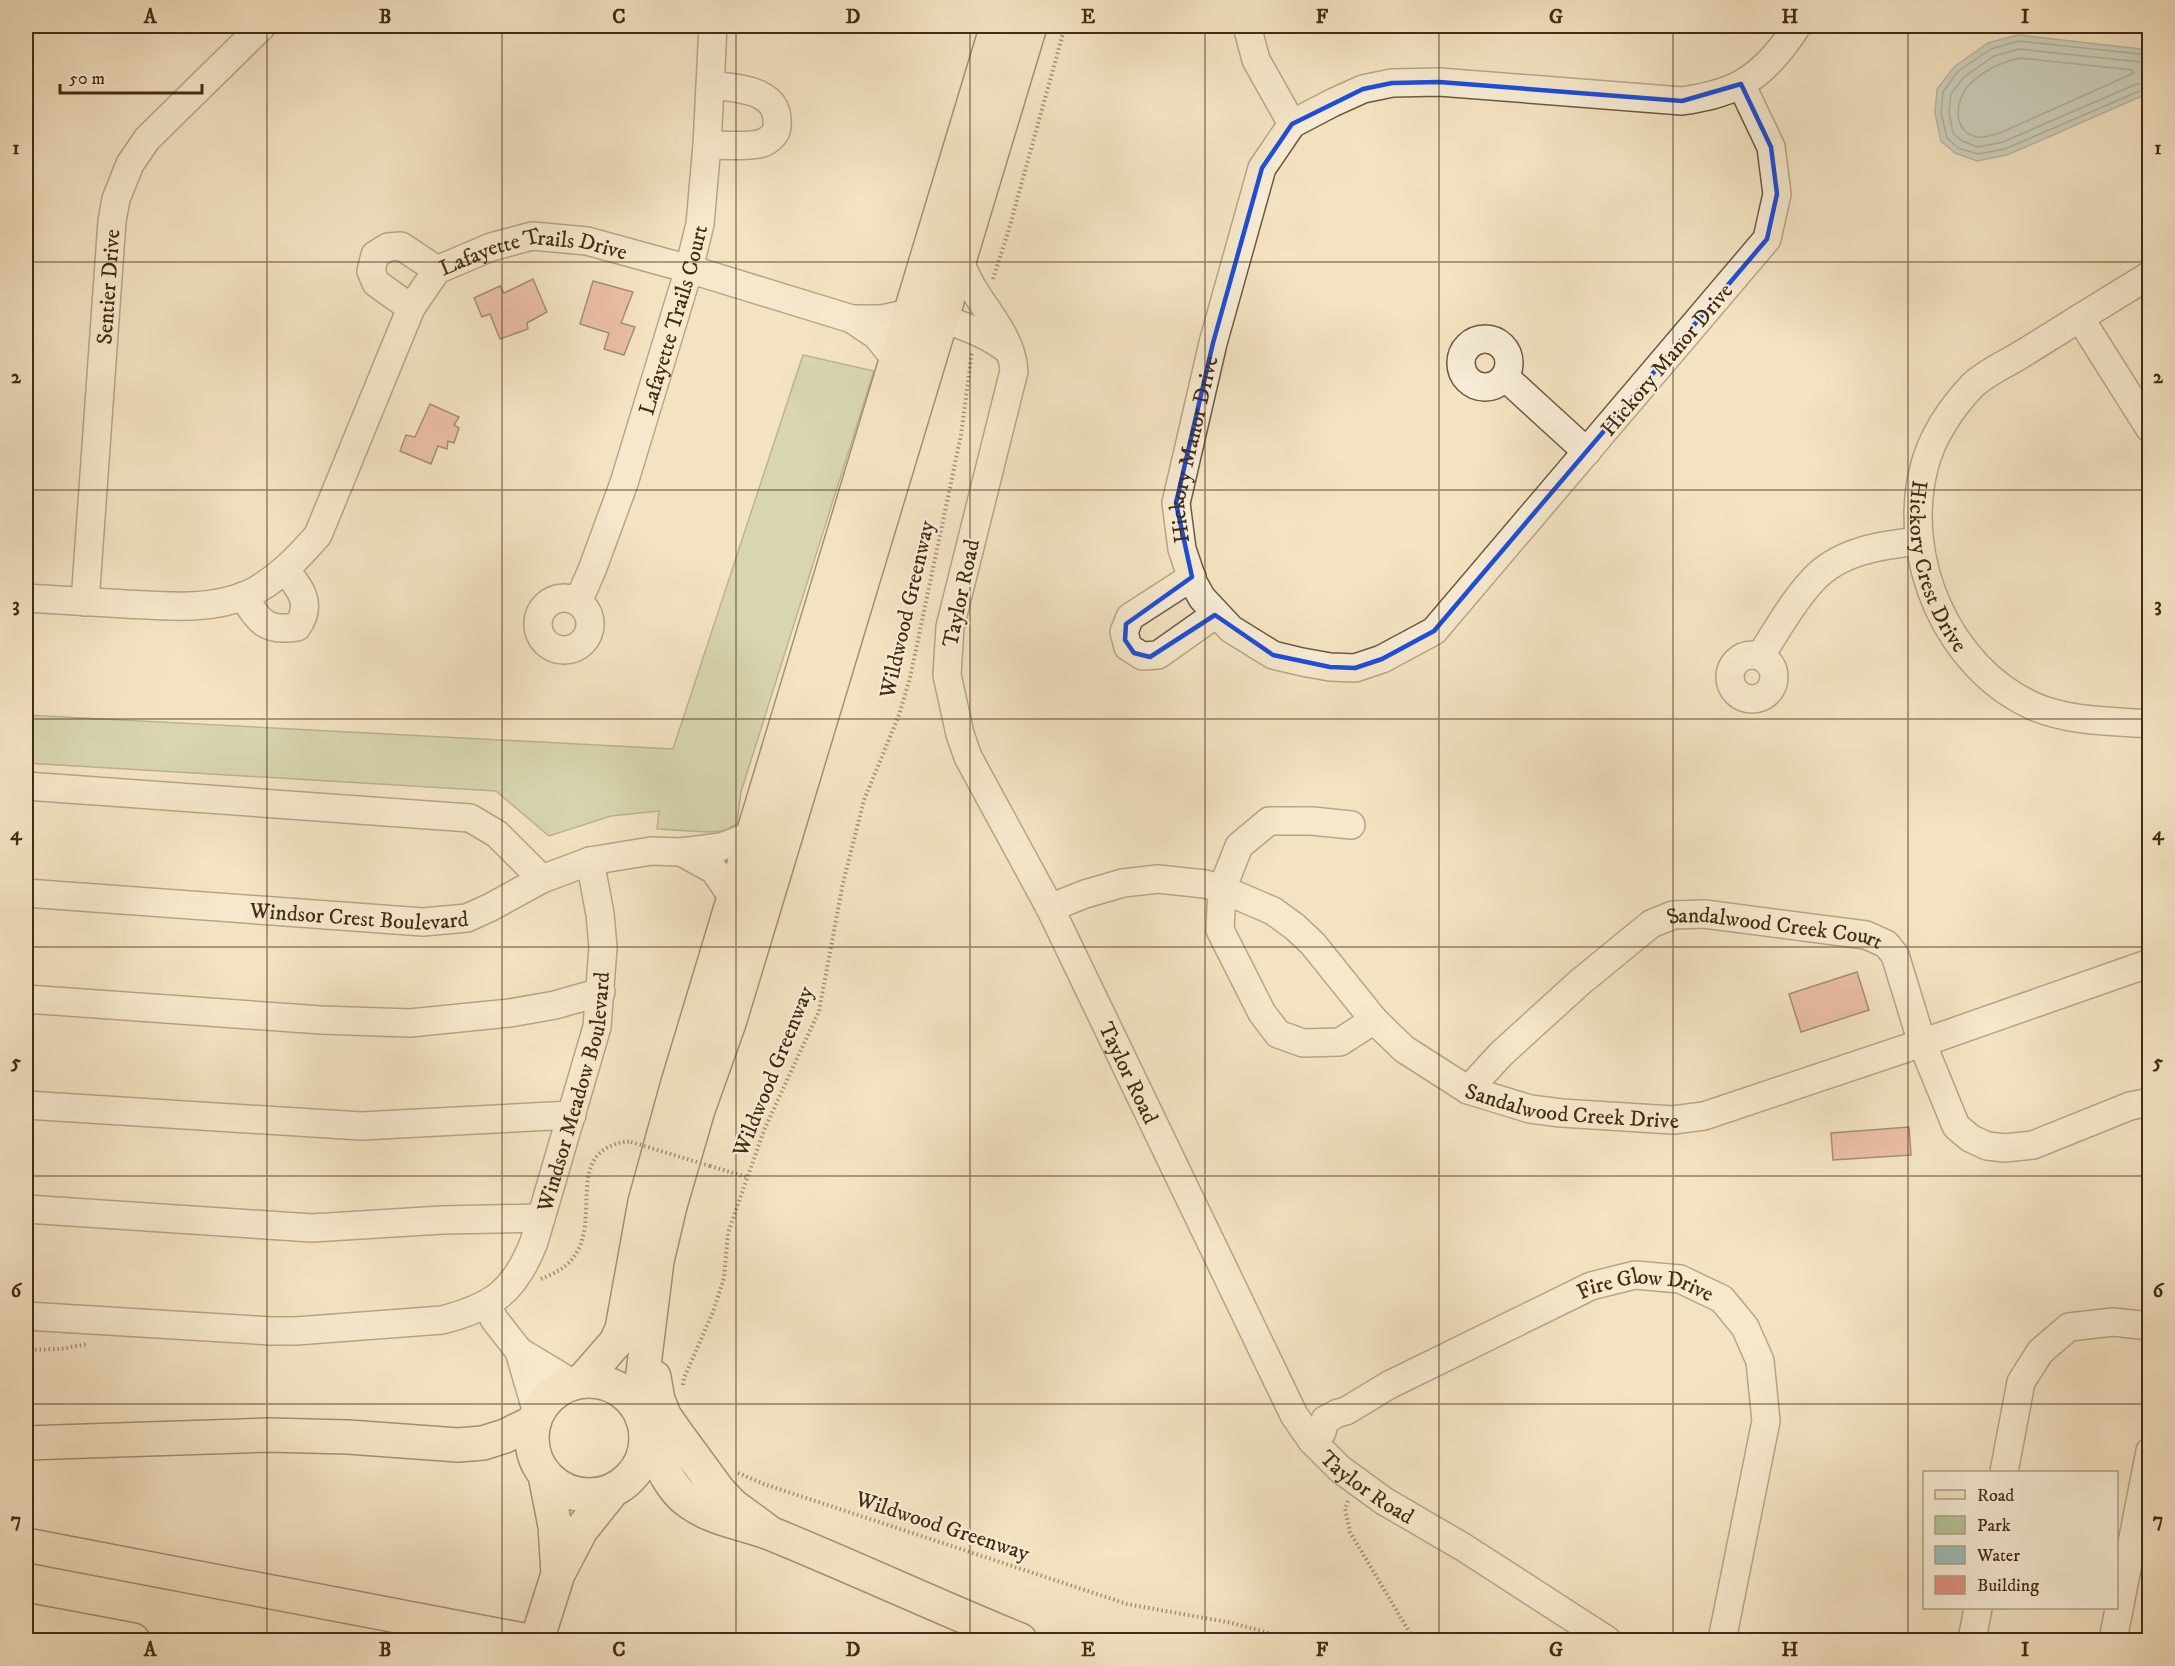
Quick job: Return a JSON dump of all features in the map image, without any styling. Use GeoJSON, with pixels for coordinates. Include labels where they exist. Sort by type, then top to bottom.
{"type":"FeatureCollection","features":[{"type":"Feature","properties":{"kind":"main road"},"geometry":{"type":"LineString","coordinates":[[26,1443],[268,1435],[348,1437],[458,1445],[483,1443],[505,1436],[535,1417],[548,1398],[577,1382],[616,1342],[622,1329],[639,1232],[656,1156],[997,26]]}},
{"type":"Feature","properties":{"kind":"main road"},"geometry":{"type":"LineString","coordinates":[[537,1641],[558,1574],[581,1530],[614,1490],[629,1479],[644,1455],[641,1389],[657,1261],[670,1206],[698,1110],[736,1001],[1030,26]]}},
{"type":"Feature","properties":{"kind":"main road"},"geometry":{"type":"LineString","coordinates":[[924,268],[931,297],[942,318]]}},
{"type":"Feature","properties":{"kind":"main road"},"geometry":{"type":"LineString","coordinates":[[648,1341],[658,1400],[665,1417],[718,1490],[732,1505],[770,1533]]}},
{"type":"Feature","properties":{"kind":"main road"},"geometry":{"type":"LineString","coordinates":[[577,1382],[600,1382],[618,1389],[632,1401],[667,1478],[683,1497],[699,1509],[720,1519],[770,1533],[1020,1641]]}},
{"type":"Feature","properties":{"kind":"main road"},"geometry":{"type":"LineString","coordinates":[[535,1417],[532,1450],[545,1475],[559,1487],[577,1494],[596,1495],[614,1490]]}},
{"type":"Feature","properties":{"kind":"main road"},"geometry":{"type":"LineString","coordinates":[[545,1475],[555,1526],[558,1574]]}},
{"type":"Feature","properties":{"kind":"main road"},"geometry":{"type":"LineString","coordinates":[[26,1545],[523,1641]]}},
{"type":"Feature","properties":{"kind":"main road"},"geometry":{"type":"LineString","coordinates":[[26,1620],[133,1641]]}},
{"type":"Feature","properties":{"kind":"street","name":"Sentier Drive"},"geometry":{"type":"LineString","coordinates":[[85,602],[112,221],[116,199],[130,164],[147,139],[262,26]]}},
{"type":"Feature","properties":{"kind":"street","name":"Lafayette Trails Court"},"geometry":{"type":"LineString","coordinates":[[578,602],[624,483],[689,269],[700,224],[711,85],[713,26]]}},
{"type":"Feature","properties":{"kind":"street"},"geometry":{"type":"LineString","coordinates":[[1247,26],[1256,60],[1292,124]]}},
{"type":"Feature","properties":{"kind":"street","name":"Hickory Manor Drive"},"geometry":{"type":"LineString","coordinates":[[1741,84],[1771,147],[1774,163],[1777,194],[1767,239],[1434,631],[1382,659],[1355,668],[1330,667],[1274,655],[1231,629],[1202,598],[1192,577],[1182,549],[1176,503],[1213,343],[1262,168],[1292,124],[1363,89],[1392,83],[1439,82],[1682,101],[1710,96],[1741,84],[1764,66],[1785,45],[1797,26]]}},
{"type":"Feature","properties":{"kind":"street"},"geometry":{"type":"LineString","coordinates":[[707,145],[761,144],[774,134],[778,124],[775,109],[770,100],[760,94],[711,85]]}},
{"type":"Feature","properties":{"kind":"street","name":"Lafayette Trails Drive"},"geometry":{"type":"LineString","coordinates":[[26,598],[192,607],[243,596],[285,570],[318,535],[411,308],[437,270],[491,247],[532,236],[587,241],[689,269],[852,319],[882,319],[910,313]]}},
{"type":"Feature","properties":{"kind":"street"},"geometry":{"type":"LineString","coordinates":[[411,308],[376,283],[371,271],[375,255],[388,247],[401,246],[437,270]]}},
{"type":"Feature","properties":{"kind":"street","name":"Taylor Road"},"geometry":{"type":"LineString","coordinates":[[959,260],[973,289],[997,322],[1011,352],[1014,371],[950,627],[947,675],[951,700],[968,757],[1050,908],[1294,1415],[1317,1437],[1340,1469],[1384,1501],[1463,1547],[1607,1641]]}},
{"type":"Feature","properties":{"kind":"street","name":"Hickory Crest Drive"},"geometry":{"type":"LineString","coordinates":[[2150,275],[1973,385],[1935,438],[1924,467],[1919,499],[1919,541],[1930,587],[1942,616],[1957,641],[1978,667],[2005,689],[2032,705],[2055,714],[2150,724]]}},
{"type":"Feature","properties":{"kind":"street"},"geometry":{"type":"LineString","coordinates":[[942,318],[978,332],[998,342],[1011,352]]}},
{"type":"Feature","properties":{"kind":"street"},"geometry":{"type":"LineString","coordinates":[[2080,318],[2150,429]]}},
{"type":"Feature","properties":{"kind":"street","name":"Lafayette Trails Drive"},"geometry":{"type":"LineString","coordinates":[[852,319],[877,336],[896,360]]}},
{"type":"Feature","properties":{"kind":"street"},"geometry":{"type":"LineString","coordinates":[[1504,377],[1587,452]]}},
{"type":"Feature","properties":{"kind":"street"},"geometry":{"type":"LineString","coordinates":[[1760,656],[1814,578],[1835,563],[1860,551],[1894,543],[1919,541]]}},
{"type":"Feature","properties":{"kind":"street"},"geometry":{"type":"LineString","coordinates":[[243,596],[265,626],[280,630],[297,627],[304,617],[305,602],[299,587],[285,570]]}},
{"type":"Feature","properties":{"kind":"street"},"geometry":{"type":"LineString","coordinates":[[1192,577],[1130,617],[1124,632],[1128,647],[1142,656],[1158,655],[1216,614]]}},
{"type":"Feature","properties":{"kind":"street"},"geometry":{"type":"LineString","coordinates":[[26,786],[470,818],[497,834],[542,879]]}},
{"type":"Feature","properties":{"kind":"street"},"geometry":{"type":"LineString","coordinates":[[1351,825],[1312,821],[1269,821],[1239,846],[1222,888],[1220,930],[1262,1013],[1278,1034],[1303,1043],[1340,1042],[1374,1020]]}},
{"type":"Feature","properties":{"kind":"street","name":"Windsor Crest Boulevard"},"geometry":{"type":"LineString","coordinates":[[26,893],[423,922],[467,918],[542,879],[590,861],[651,850],[681,852],[721,847],[752,835]]}},
{"type":"Feature","properties":{"kind":"street","name":"Windsor Crest Boulevard"},"geometry":{"type":"LineString","coordinates":[[681,852],[714,870],[733,898]]}},
{"type":"Feature","properties":{"kind":"street","name":"Windsor Meadow Boulevard"},"geometry":{"type":"LineString","coordinates":[[26,1316],[296,1331],[442,1320],[487,1305],[513,1281],[526,1262],[542,1218],[594,1038],[601,992],[603,947],[590,861]]}},
{"type":"Feature","properties":{"kind":"street","name":"Sandalwood Creek Drive"},"geometry":{"type":"LineString","coordinates":[[1050,908],[1085,894],[1123,884],[1158,879],[1222,888],[1273,911],[1295,927],[1313,944],[1374,1020],[1404,1049],[1468,1090],[1530,1109],[1673,1120],[1704,1116],[2150,963]]}},
{"type":"Feature","properties":{"kind":"street","name":"Sandalwood Creek Court"},"geometry":{"type":"LineString","coordinates":[[1468,1090],[1501,1054],[1579,983],[1651,924],[1673,915],[1704,914],[1876,938],[1886,944],[1894,955],[1922,1043],[1956,1126],[1970,1138],[1987,1146],[2005,1148],[2033,1145],[2130,1106],[2150,1102]]}},
{"type":"Feature","properties":{"kind":"street"},"geometry":{"type":"LineString","coordinates":[[26,999],[321,1020],[410,1023],[510,1013],[555,1005],[601,992]]}},
{"type":"Feature","properties":{"kind":"street"},"geometry":{"type":"LineString","coordinates":[[26,1105],[361,1126],[572,1115]]}},
{"type":"Feature","properties":{"kind":"street"},"geometry":{"type":"LineString","coordinates":[[26,1209],[312,1228],[442,1220],[542,1218]]}},
{"type":"Feature","properties":{"kind":"street","name":"Fire Glow Drive"},"geometry":{"type":"LineString","coordinates":[[1317,1437],[1325,1420],[1346,1411],[1389,1385],[1591,1286],[1635,1275],[1680,1279],[1722,1299],[1745,1327],[1760,1361],[1766,1421],[1722,1641]]}},
{"type":"Feature","properties":{"kind":"street"},"geometry":{"type":"LineString","coordinates":[[487,1305],[494,1319],[519,1351],[577,1382]]}},
{"type":"Feature","properties":{"kind":"street"},"geometry":{"type":"LineString","coordinates":[[2004,1471],[2021,1382],[2040,1352],[2069,1327],[2113,1322],[2150,1326]]}},
{"type":"Feature","properties":{"kind":"street"},"geometry":{"type":"LineString","coordinates":[[519,1351],[535,1417]]}},
{"type":"Feature","properties":{"kind":"street"},"geometry":{"type":"LineString","coordinates":[[2113,1641],[2150,1451]]}},
{"type":"Feature","properties":{"kind":"street"},"geometry":{"type":"LineString","coordinates":[[1972,1641],[1978,1609]]}},
{"type":"Feature","properties":{"kind":"path"},"geometry":{"type":"LineString","coordinates":[[985,305],[1009,229],[1065,26]]}},
{"type":"Feature","properties":{"kind":"path","name":"Wildwood Greenway"},"geometry":{"type":"LineString","coordinates":[[682,1387],[713,1312],[724,1278],[728,1233],[747,1177],[771,1114],[819,1011],[843,883],[864,800],[899,715],[910,678],[961,435],[970,360],[978,332]]}},
{"type":"Feature","properties":{"kind":"path"},"geometry":{"type":"LineString","coordinates":[[533,1286],[560,1270],[578,1252],[587,1214],[590,1167],[595,1158],[614,1144],[631,1142],[747,1177]]}},
{"type":"Feature","properties":{"kind":"path","name":"Wildwood Greenway"},"geometry":{"type":"LineString","coordinates":[[729,1470],[764,1484],[1127,1604],[1232,1623],[1294,1641]]}},
{"type":"Feature","properties":{"kind":"path"},"geometry":{"type":"LineString","coordinates":[[1350,1498],[1345,1509],[1350,1532],[1414,1641]]}},
{"type":"Feature","properties":{"kind":"highlighted area"},"geometry":{"type":"Polygon","coordinates":[[[1439,82],[1682,101],[1741,84],[1771,147],[1777,194],[1767,239],[1434,631],[1382,659],[1355,668],[1330,667],[1273,655],[1215,615],[1150,657],[1134,653],[1125,640],[1126,624],[1192,577],[1176,503],[1213,343],[1262,168],[1292,124],[1363,89],[1392,83],[1439,82]]]}},
{"type":"Feature","properties":{"kind":"green space"},"geometry":{"type":"Polygon","coordinates":[[[803,355],[874,371],[741,792],[737,823],[725,831],[657,829],[659,811],[611,816],[549,836],[496,791],[26,763],[26,715],[673,749],[803,355]]]}},
{"type":"Feature","properties":{"kind":"water"},"geometry":{"type":"Polygon","coordinates":[[[2018,35],[2149,50],[2149,93],[2007,155],[1977,161],[1955,153],[1941,141],[1935,113],[1937,89],[1954,67],[1988,43],[2018,35]]]}},
{"type":"Feature","properties":{"kind":"building"},"geometry":{"type":"Polygon","coordinates":[[[533,279],[547,312],[527,323],[528,329],[500,339],[490,314],[482,317],[474,298],[500,286],[504,293],[533,279]]]}},
{"type":"Feature","properties":{"kind":"building"},"geometry":{"type":"Polygon","coordinates":[[[593,281],[633,292],[621,323],[635,327],[624,355],[604,349],[609,333],[580,324],[593,281]]]}},
{"type":"Feature","properties":{"kind":"building"},"geometry":{"type":"Polygon","coordinates":[[[430,404],[459,417],[454,425],[459,428],[454,443],[448,441],[447,449],[438,446],[431,464],[400,451],[406,435],[415,437],[430,404]]]}},
{"type":"Feature","properties":{"kind":"building"},"geometry":{"type":"Polygon","coordinates":[[[1857,972],[1869,1010],[1801,1032],[1789,994],[1857,972]]]}},
{"type":"Feature","properties":{"kind":"building"},"geometry":{"type":"Polygon","coordinates":[[[1909,1127],[1911,1155],[1833,1160],[1831,1133],[1909,1127]]]}}]}
